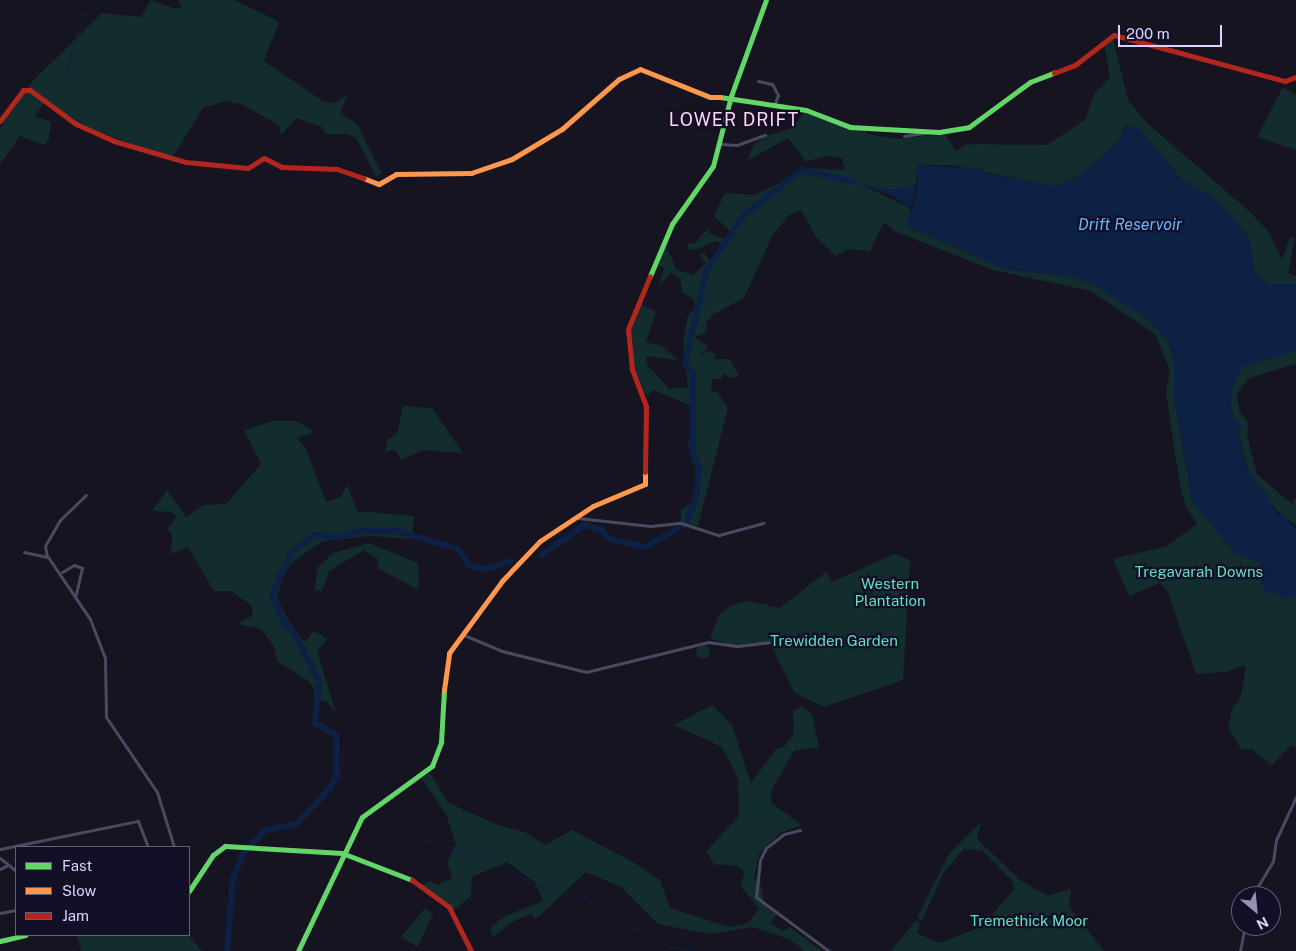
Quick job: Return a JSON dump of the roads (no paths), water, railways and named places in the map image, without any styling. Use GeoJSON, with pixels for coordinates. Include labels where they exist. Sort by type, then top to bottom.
{"type":"FeatureCollection","features":[{"type":"Feature","properties":{"kind":"main road"},"geometry":{"type":"LineString","coordinates":[[298,951],[342,853],[362,817],[388,797],[425,774],[438,755],[446,664],[463,634],[515,564],[577,518],[645,484],[646,406],[632,369],[628,329],[672,224],[704,181],[720,144],[731,96],[766,0]]}},
{"type":"Feature","properties":{"kind":"main road"},"geometry":{"type":"LineString","coordinates":[[0,121],[23,90],[30,90],[76,124],[114,141],[186,162],[248,168],[264,158],[282,167],[337,169],[380,184],[396,174],[472,173],[512,160],[562,129],[619,79],[638,69],[710,97],[731,96],[774,106],[806,110],[850,127],[960,132],[1023,87],[1075,65],[1114,35],[1284,81],[1296,77]]}},
{"type":"Feature","properties":{"kind":"main road"},"geometry":{"type":"LineString","coordinates":[[191,890],[213,855],[225,846],[342,853],[396,873],[438,897],[450,908],[471,951]]}},
{"type":"Feature","properties":{"kind":"main road"},"geometry":{"type":"LineString","coordinates":[[0,941],[21,936]]}},
{"type":"Feature","properties":{"kind":"street"},"geometry":{"type":"LineString","coordinates":[[758,81],[772,84],[778,95],[774,106]]}},
{"type":"Feature","properties":{"kind":"street"},"geometry":{"type":"LineString","coordinates":[[904,136],[929,135],[932,131]]}},
{"type":"Feature","properties":{"kind":"street"},"geometry":{"type":"LineString","coordinates":[[720,144],[737,145],[765,135]]}},
{"type":"Feature","properties":{"kind":"street"},"geometry":{"type":"LineString","coordinates":[[38,554],[45,546],[64,514],[86,495]]}},
{"type":"Feature","properties":{"kind":"street"},"geometry":{"type":"LineString","coordinates":[[577,518],[650,526],[681,523],[719,535],[763,523]]}},
{"type":"Feature","properties":{"kind":"street"},"geometry":{"type":"LineString","coordinates":[[45,546],[48,557],[62,572],[76,595],[104,658],[106,717],[157,792],[174,846]]}},
{"type":"Feature","properties":{"kind":"street"},"geometry":{"type":"LineString","coordinates":[[24,552],[48,557]]}},
{"type":"Feature","properties":{"kind":"street"},"geometry":{"type":"LineString","coordinates":[[62,572],[74,565],[82,568],[76,595]]}},
{"type":"Feature","properties":{"kind":"street"},"geometry":{"type":"LineString","coordinates":[[463,634],[502,651],[586,672],[708,642],[738,646],[769,642]]}},
{"type":"Feature","properties":{"kind":"street"},"geometry":{"type":"LineString","coordinates":[[1258,886],[1274,861],[1276,840],[1296,797]]}},
{"type":"Feature","properties":{"kind":"street"},"geometry":{"type":"LineString","coordinates":[[0,849],[138,821],[148,846]]}},
{"type":"Feature","properties":{"kind":"street"},"geometry":{"type":"LineString","coordinates":[[800,830],[784,834],[764,851],[756,897],[829,951]]}},
{"type":"Feature","properties":{"kind":"street"},"geometry":{"type":"LineString","coordinates":[[0,858],[6,866],[15,870]]}},
{"type":"Feature","properties":{"kind":"street"},"geometry":{"type":"LineString","coordinates":[[0,869],[6,866]]}},
{"type":"Feature","properties":{"kind":"street"},"geometry":{"type":"LineString","coordinates":[[0,913],[15,910]]}},
{"type":"Feature","properties":{"kind":"street"},"geometry":{"type":"LineString","coordinates":[[1240,951],[1244,936]]}},
{"type":"Feature","properties":{"kind":"water","name":"Drift Reservoir"},"geometry":{"type":"Polygon","coordinates":[[[1126,125],[1139,128],[1183,181],[1214,197],[1225,209],[1249,237],[1254,271],[1268,284],[1296,284],[1296,351],[1243,366],[1231,393],[1232,415],[1242,425],[1237,431],[1248,471],[1256,477],[1253,481],[1265,491],[1277,515],[1284,515],[1296,530],[1296,603],[1293,596],[1281,599],[1277,592],[1268,594],[1262,585],[1260,562],[1235,553],[1192,501],[1174,397],[1174,359],[1167,340],[1150,321],[1096,286],[1073,277],[1005,269],[906,225],[917,193],[917,165],[983,169],[984,173],[1056,186],[1079,176],[1117,144],[1126,125]]]}},
{"type":"Feature","properties":{"kind":"water"},"geometry":{"type":"Polygon","coordinates":[[[854,182],[894,190],[916,185],[915,194],[910,208],[893,196],[854,182]]]}},
{"type":"Feature","properties":{"kind":"waterway"},"geometry":{"type":"LineString","coordinates":[[64,76],[83,16],[109,0]]}},
{"type":"Feature","properties":{"kind":"waterway"},"geometry":{"type":"LineString","coordinates":[[687,522],[697,495],[699,468],[693,454],[693,375],[685,363],[706,272],[745,214],[802,170],[854,182]]}},
{"type":"Feature","properties":{"kind":"waterway"},"geometry":{"type":"LineString","coordinates":[[542,555],[584,525],[601,530],[610,539],[645,547],[684,525]]}},
{"type":"Feature","properties":{"kind":"waterway"},"geometry":{"type":"LineString","coordinates":[[227,951],[233,878],[244,852],[265,830],[296,824],[327,792],[337,776],[336,735],[315,723],[319,680],[293,632],[285,625],[272,594],[291,553],[314,535],[337,537],[362,531],[397,531],[458,549],[470,566],[488,569],[511,561]]}},
{"type":"Feature","properties":{"kind":"waterway"},"geometry":{"type":"LineString","coordinates":[[337,776],[382,790],[388,796]]}},
{"type":"Feature","properties":{"kind":"waterway"},"geometry":{"type":"LineString","coordinates":[[391,799],[432,843],[490,856],[535,886],[585,899],[668,946],[694,951]]}},
{"type":"Feature","properties":{"kind":"district","name":"LOWER DRIFT"},"geometry":{"type":"Point","coordinates":[734,120]}},
{"type":"Feature","properties":{"kind":"park label","name":"Tregavarah Downs"},"geometry":{"type":"Point","coordinates":[1199,572]}},
{"type":"Feature","properties":{"kind":"park label","name":"Western Plantation"},"geometry":{"type":"Point","coordinates":[890,592]}},
{"type":"Feature","properties":{"kind":"park label","name":"Trewidden Garden"},"geometry":{"type":"Point","coordinates":[834,641]}},
{"type":"Feature","properties":{"kind":"park label","name":"Tremethick Moor"},"geometry":{"type":"Point","coordinates":[1029,921]}}]}
